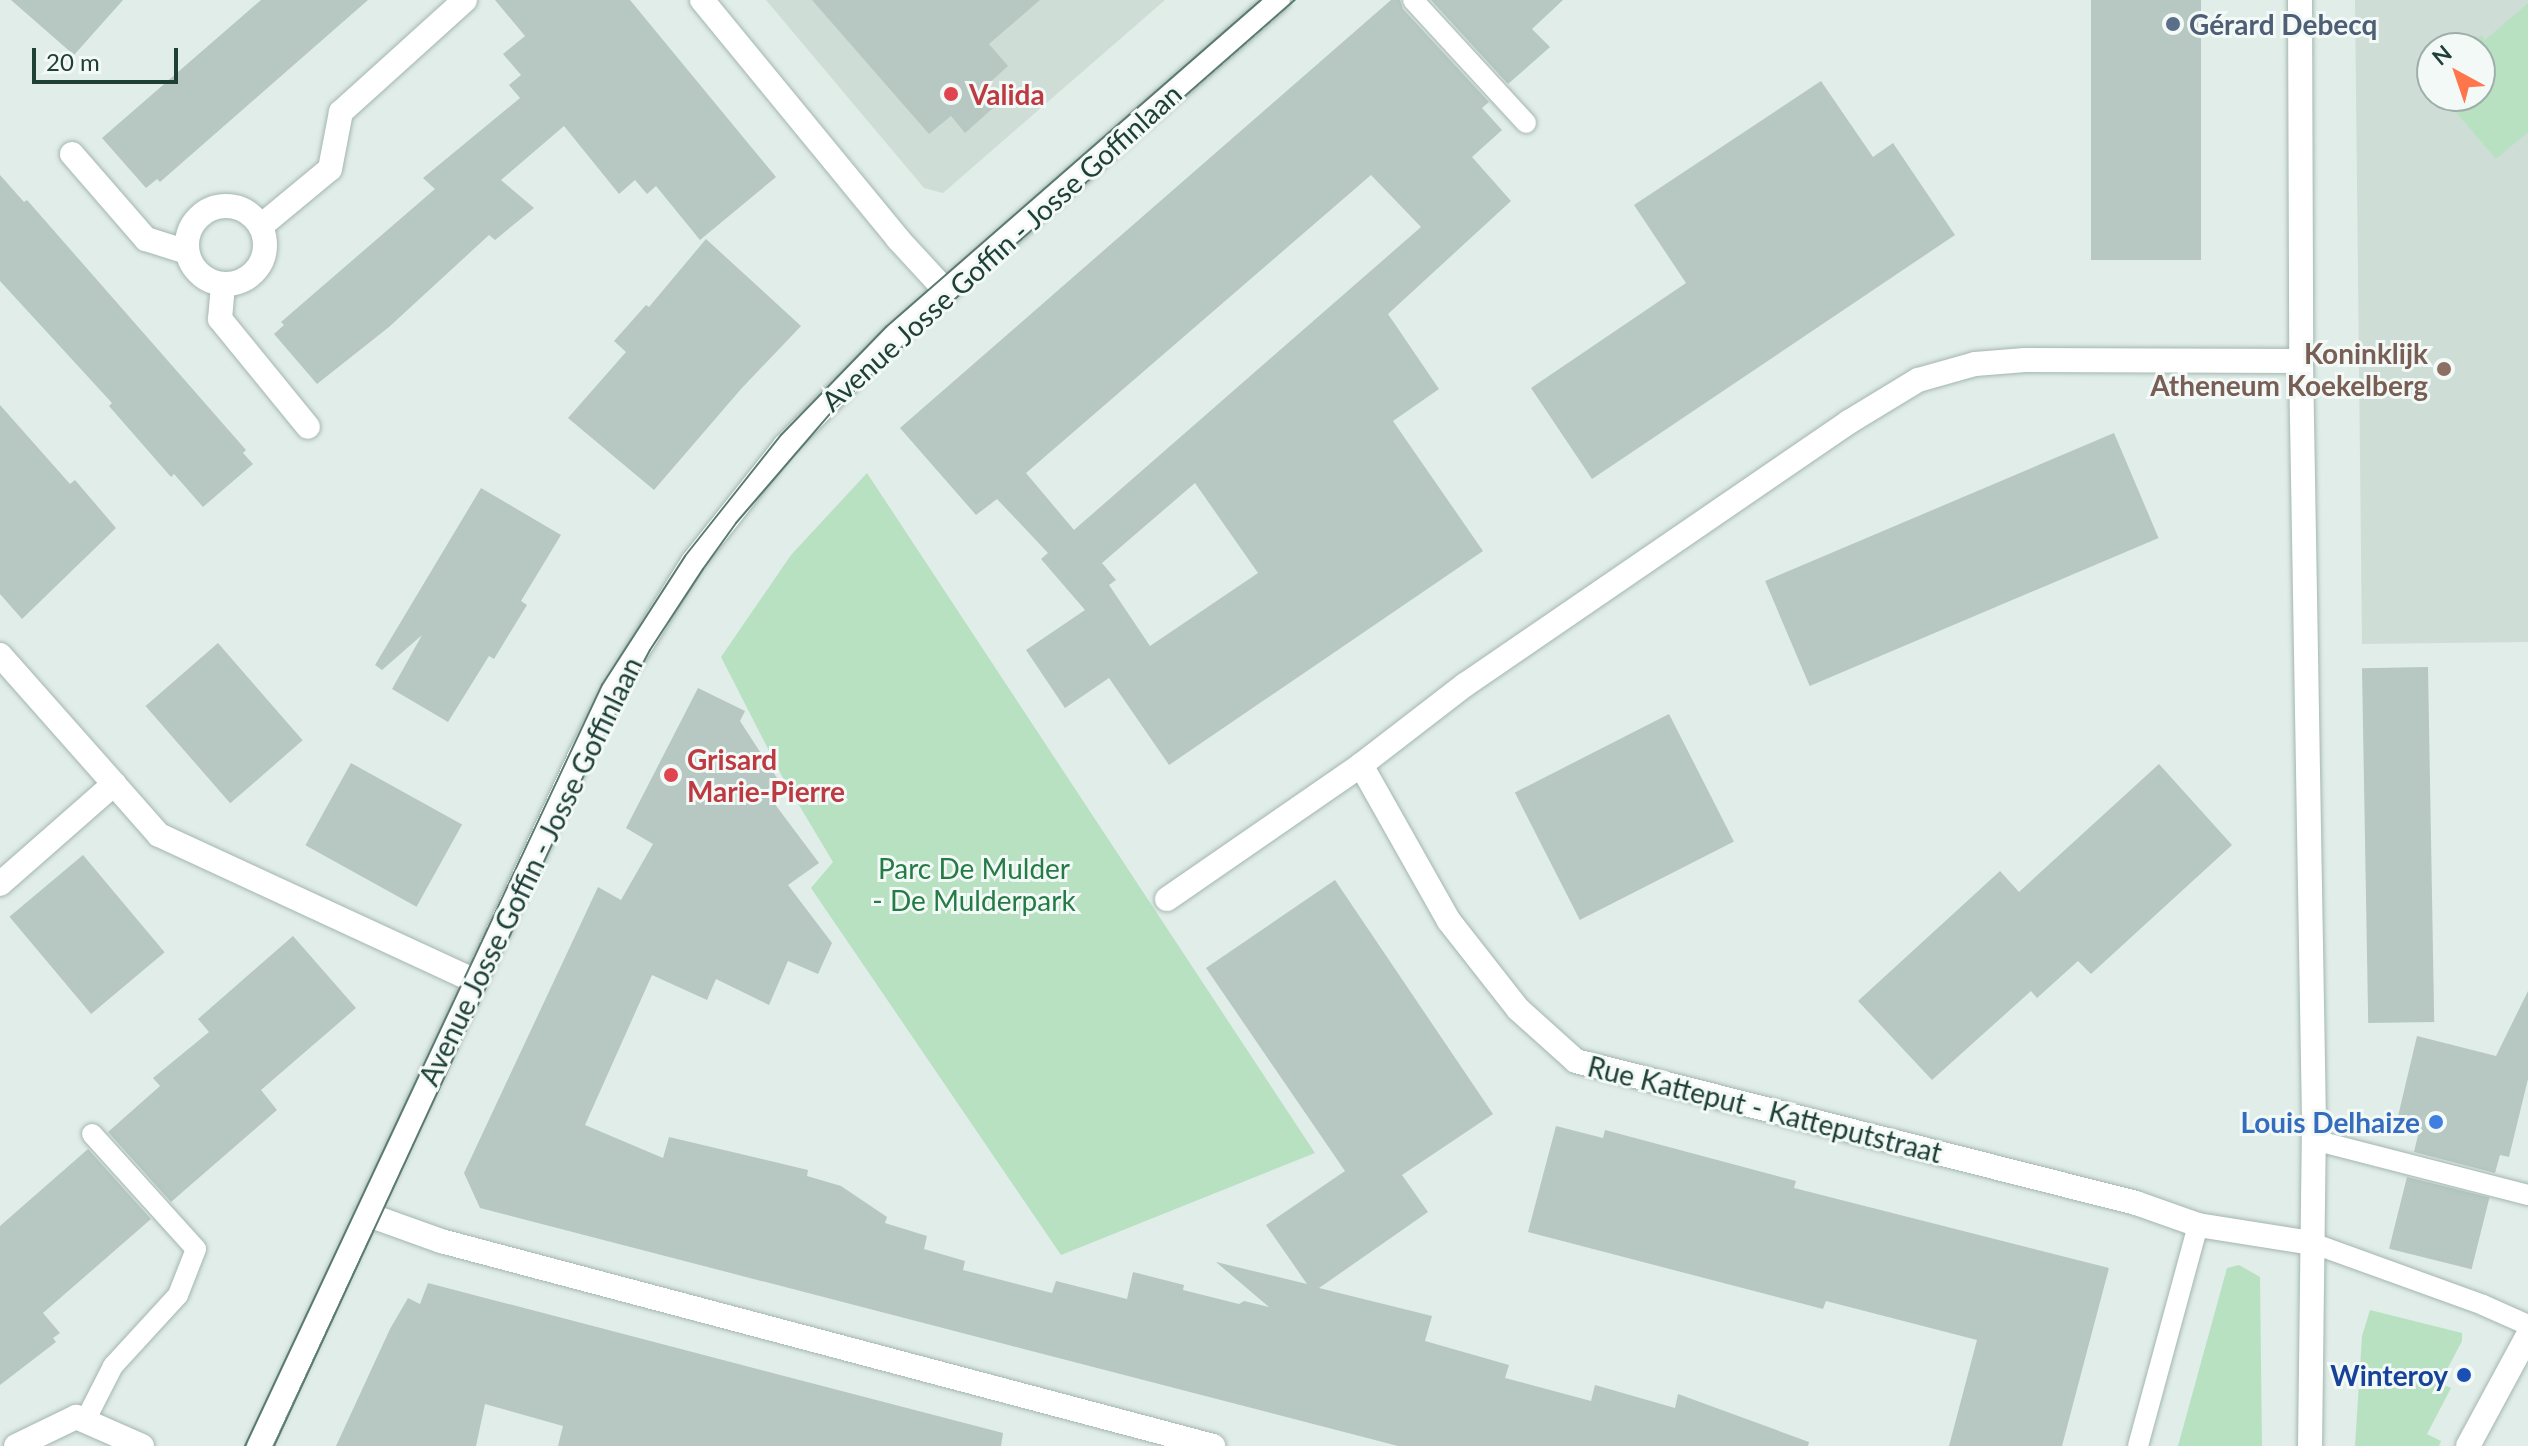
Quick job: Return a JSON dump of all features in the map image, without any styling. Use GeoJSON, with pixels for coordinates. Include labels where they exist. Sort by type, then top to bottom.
{"type":"FeatureCollection","features":[{"type":"Feature","properties":{"kind":"street"},"geometry":{"type":"LineString","coordinates":[[261,226],[330,169],[341,112],[465,0]]}},
{"type":"Feature","properties":{"kind":"street"},"geometry":{"type":"LineString","coordinates":[[702,0],[898,239],[945,290]]}},
{"type":"Feature","properties":{"kind":"street","name":"Avenue Josse Goffin - Josse Goffinlaan"},"geometry":{"type":"LineString","coordinates":[[259,1446],[613,690],[693,562],[785,446],[894,336],[1278,0]]}},
{"type":"Feature","properties":{"kind":"street"},"geometry":{"type":"LineString","coordinates":[[2300,0],[2301,361],[2314,1140],[2310,1446]]}},
{"type":"Feature","properties":{"kind":"street"},"geometry":{"type":"LineString","coordinates":[[72,154],[146,239],[187,252]]}},
{"type":"Feature","properties":{"kind":"street"},"geometry":{"type":"LineString","coordinates":[[231,206],[248,212],[261,226],[265,242],[263,259],[254,273],[240,283],[223,285],[206,280],[194,269],[187,252],[188,234],[197,217],[212,207],[231,206]]}},
{"type":"Feature","properties":{"kind":"street"},"geometry":{"type":"LineString","coordinates":[[223,285],[220,319],[308,427]]}},
{"type":"Feature","properties":{"kind":"street"},"geometry":{"type":"LineString","coordinates":[[1167,899],[1361,765],[1466,684],[1849,422],[1918,380],[1975,364],[2025,360],[2301,361]]}},
{"type":"Feature","properties":{"kind":"street"},"geometry":{"type":"LineString","coordinates":[[0,655],[159,835],[475,981]]}},
{"type":"Feature","properties":{"kind":"street","name":"Rue Katteput - Katteputstraat"},"geometry":{"type":"LineString","coordinates":[[1361,765],[1449,921],[1518,1009],[1576,1061],[2136,1203],[2198,1225],[2312,1243]]}},
{"type":"Feature","properties":{"kind":"street"},"geometry":{"type":"LineString","coordinates":[[0,884],[114,784]]}},
{"type":"Feature","properties":{"kind":"street"},"geometry":{"type":"LineString","coordinates":[[366,1214],[441,1241],[1213,1446]]}},
{"type":"Feature","properties":{"kind":"street"},"geometry":{"type":"LineString","coordinates":[[2468,1446],[2528,1335]]}},
{"type":"Feature","properties":{"kind":"street"},"geometry":{"type":"LineString","coordinates":[[16,1446],[76,1417],[142,1446]]}},
{"type":"Feature","properties":{"kind":"lane"},"geometry":{"type":"LineString","coordinates":[[1413,0],[1526,123]]}},
{"type":"Feature","properties":{"kind":"lane"},"geometry":{"type":"LineString","coordinates":[[85,1421],[113,1366],[178,1295],[196,1249],[92,1134]]}},
{"type":"Feature","properties":{"kind":"lane"},"geometry":{"type":"LineString","coordinates":[[2314,1140],[2528,1195]]}},
{"type":"Feature","properties":{"kind":"lane"},"geometry":{"type":"LineString","coordinates":[[2138,1446],[2198,1225]]}},
{"type":"Feature","properties":{"kind":"lane"},"geometry":{"type":"LineString","coordinates":[[2312,1243],[2483,1305],[2528,1325]]}},
{"type":"Feature","properties":{"kind":"shaded area","name":"Valida"},"geometry":{"type":"Polygon","coordinates":[[[766,0],[1165,0],[943,193],[924,188],[766,0]]]}},
{"type":"Feature","properties":{"kind":"shaded area","name":"Koninklijk Atheneum Koekelberg"},"geometry":{"type":"Polygon","coordinates":[[[2355,0],[2528,0],[2528,642],[2362,644],[2355,0]]]}},
{"type":"Feature","properties":{"kind":"green space"},"geometry":{"type":"Polygon","coordinates":[[[2528,3],[2528,132],[2496,159],[2456,112],[2496,112],[2494,32],[2528,3]]]}},
{"type":"Feature","properties":{"kind":"green space","name":"Parc De Mulder - De Mulderpark"},"geometry":{"type":"Polygon","coordinates":[[[867,473],[1315,1153],[1061,1255],[811,888],[833,862],[784,780],[721,657],[791,555],[867,473]]]}},
{"type":"Feature","properties":{"kind":"green space"},"geometry":{"type":"Polygon","coordinates":[[[2239,1265],[2260,1277],[2262,1446],[2178,1446],[2227,1268],[2239,1265]]]}},
{"type":"Feature","properties":{"kind":"green space"},"geometry":{"type":"Polygon","coordinates":[[[2370,1310],[2462,1333],[2462,1341],[2440,1383],[2451,1388],[2427,1434],[2441,1441],[2439,1446],[2355,1446],[2362,1336],[2370,1310]]]}},
{"type":"Feature","properties":{"kind":"building"},"geometry":{"type":"Polygon","coordinates":[[[11,0],[123,0],[74,55],[11,0]]]}},
{"type":"Feature","properties":{"kind":"building"},"geometry":{"type":"Polygon","coordinates":[[[261,0],[368,0],[160,182],[157,179],[146,188],[102,138],[261,0]]]}},
{"type":"Feature","properties":{"kind":"building"},"geometry":{"type":"Polygon","coordinates":[[[495,0],[630,0],[776,177],[700,240],[656,186],[647,194],[635,180],[619,194],[564,126],[501,180],[534,208],[495,240],[489,235],[389,327],[317,384],[274,334],[284,325],[281,322],[435,189],[423,178],[520,98],[509,85],[521,75],[503,54],[525,36],[495,0]]]}},
{"type":"Feature","properties":{"kind":"building"},"geometry":{"type":"Polygon","coordinates":[[[812,0],[1040,0],[989,44],[1008,66],[987,85],[1001,101],[965,133],[951,116],[929,134],[812,0]]]}},
{"type":"Feature","properties":{"kind":"building"},"geometry":{"type":"Polygon","coordinates":[[[1391,0],[1400,0],[1403,9],[1489,102],[1482,108],[1502,130],[1472,157],[1511,201],[1388,314],[1439,389],[1393,421],[1483,551],[1169,765],[1109,678],[1065,708],[1026,650],[1085,610],[1041,559],[1048,553],[997,499],[976,515],[900,428],[1391,0]],[[1371,175],[1026,473],[1074,530],[1421,227],[1371,175]],[[1195,483],[1102,563],[1116,580],[1109,585],[1150,646],[1258,573],[1195,483]]]}},
{"type":"Feature","properties":{"kind":"building"},"geometry":{"type":"Polygon","coordinates":[[[1431,0],[1563,0],[1532,29],[1550,47],[1508,84],[1431,0]]]}},
{"type":"Feature","properties":{"kind":"building"},"geometry":{"type":"Polygon","coordinates":[[[2091,0],[2201,0],[2201,260],[2091,260],[2091,0]]]}},
{"type":"Feature","properties":{"kind":"building"},"geometry":{"type":"Polygon","coordinates":[[[1821,81],[1873,157],[1893,143],[1955,235],[1592,479],[1531,388],[1686,283],[1634,205],[1821,81]]]}},
{"type":"Feature","properties":{"kind":"building"},"geometry":{"type":"Polygon","coordinates":[[[0,175],[24,202],[27,200],[246,450],[243,453],[253,464],[203,507],[174,474],[171,477],[109,406],[112,403],[0,281],[0,175]]]}},
{"type":"Feature","properties":{"kind":"building"},"geometry":{"type":"Polygon","coordinates":[[[706,239],[801,326],[741,389],[654,490],[568,418],[626,352],[614,341],[646,305],[649,307],[706,239]]]}},
{"type":"Feature","properties":{"kind":"building"},"geometry":{"type":"Polygon","coordinates":[[[0,405],[70,484],[75,480],[116,528],[22,619],[0,594],[0,405]]]}},
{"type":"Feature","properties":{"kind":"building"},"geometry":{"type":"Polygon","coordinates":[[[2114,433],[2159,538],[1810,686],[1765,581],[2114,433]]]}},
{"type":"Feature","properties":{"kind":"building"},"geometry":{"type":"Polygon","coordinates":[[[481,488],[561,535],[521,601],[527,605],[494,659],[489,656],[448,722],[392,689],[422,635],[382,670],[375,665],[481,488]]]}},
{"type":"Feature","properties":{"kind":"building"},"geometry":{"type":"Polygon","coordinates":[[[218,643],[303,740],[230,803],[146,706],[218,643]]]}},
{"type":"Feature","properties":{"kind":"building"},"geometry":{"type":"Polygon","coordinates":[[[2428,667],[2434,1022],[2368,1023],[2362,668],[2428,667]]]}},
{"type":"Feature","properties":{"kind":"building"},"geometry":{"type":"Polygon","coordinates":[[[698,688],[745,711],[740,721],[779,781],[765,791],[819,863],[788,885],[832,943],[818,974],[788,961],[769,1005],[716,979],[707,1000],[652,975],[585,1125],[663,1158],[669,1137],[808,1170],[807,1176],[841,1186],[887,1217],[885,1223],[927,1236],[924,1249],[965,1261],[963,1270],[1052,1293],[1056,1281],[1127,1299],[1133,1272],[1184,1285],[1183,1290],[1239,1304],[1244,1301],[1269,1307],[1216,1262],[1307,1284],[1266,1225],[1345,1171],[1206,968],[1335,880],[1493,1114],[1402,1175],[1428,1212],[1319,1288],[1432,1316],[1425,1341],[1509,1365],[1505,1378],[1591,1401],[1595,1385],[1675,1408],[1678,1394],[1809,1442],[1808,1446],[1398,1446],[480,1208],[464,1173],[598,887],[621,900],[653,844],[626,828],[698,688]]]}},
{"type":"Feature","properties":{"kind":"building"},"geometry":{"type":"Polygon","coordinates":[[[1669,714],[1734,841],[1580,920],[1515,793],[1669,714]]]}},
{"type":"Feature","properties":{"kind":"building"},"geometry":{"type":"Polygon","coordinates":[[[351,763],[462,825],[417,907],[305,845],[351,763]]]}},
{"type":"Feature","properties":{"kind":"building"},"geometry":{"type":"Polygon","coordinates":[[[2159,764],[2232,845],[2091,974],[2078,961],[2037,998],[2031,991],[1932,1080],[1858,1001],[2000,871],[2019,892],[2159,764]]]}},
{"type":"Feature","properties":{"kind":"building"},"geometry":{"type":"Polygon","coordinates":[[[83,855],[165,952],[91,1014],[9,917],[83,855]]]}},
{"type":"Feature","properties":{"kind":"building"},"geometry":{"type":"Polygon","coordinates":[[[293,936],[356,1008],[261,1090],[277,1110],[171,1202],[108,1132],[160,1086],[153,1078],[209,1032],[198,1019],[293,936]]]}},
{"type":"Feature","properties":{"kind":"building"},"geometry":{"type":"Polygon","coordinates":[[[2528,991],[2528,1079],[2509,1157],[2500,1155],[2495,1173],[2414,1152],[2418,1135],[2395,1129],[2417,1036],[2496,1056],[2528,991]]]}},
{"type":"Feature","properties":{"kind":"building"},"geometry":{"type":"Polygon","coordinates":[[[1556,1126],[1603,1138],[1605,1130],[1796,1181],[1794,1188],[2109,1268],[2062,1446],[1949,1446],[1977,1340],[1826,1301],[1823,1309],[1528,1232],[1556,1126]]]}},
{"type":"Feature","properties":{"kind":"building"},"geometry":{"type":"Polygon","coordinates":[[[88,1149],[151,1219],[43,1313],[60,1333],[53,1338],[56,1342],[0,1385],[0,1226],[88,1149]]]}},
{"type":"Feature","properties":{"kind":"building"},"geometry":{"type":"Polygon","coordinates":[[[2407,1177],[2489,1198],[2472,1269],[2389,1249],[2407,1177]]]}},
{"type":"Feature","properties":{"kind":"building"},"geometry":{"type":"Polygon","coordinates":[[[428,1283],[1003,1433],[1001,1446],[558,1446],[563,1426],[485,1404],[476,1446],[336,1446],[390,1329],[408,1298],[420,1304],[428,1283]]]}},
{"type":"Feature","properties":{"kind":"tram line"},"geometry":{"type":"LineString","coordinates":[[245,1446],[602,685],[685,556],[781,435],[886,327],[1261,0]]}},
{"type":"Feature","properties":{"kind":"tram line"},"geometry":{"type":"LineString","coordinates":[[274,1446],[590,762],[650,650],[703,569],[736,523],[834,409],[1009,250],[1295,0]]}},
{"type":"Feature","properties":{"kind":"place","name":"Gérard Debecq"},"geometry":{"type":"Point","coordinates":[2173,24]}},
{"type":"Feature","properties":{"kind":"place","name":"Valida"},"geometry":{"type":"Point","coordinates":[951,94]}},
{"type":"Feature","properties":{"kind":"place","name":"Koninklijk Atheneum Koekelberg"},"geometry":{"type":"Point","coordinates":[2444,369]}},
{"type":"Feature","properties":{"kind":"place","name":"Grisard Marie-Pierre"},"geometry":{"type":"Point","coordinates":[671,775]}},
{"type":"Feature","properties":{"kind":"place","name":"Louis Delhaize"},"geometry":{"type":"Point","coordinates":[2436,1122]}},
{"type":"Feature","properties":{"kind":"place","name":"Winteroy"},"geometry":{"type":"Point","coordinates":[2464,1375]}}]}
